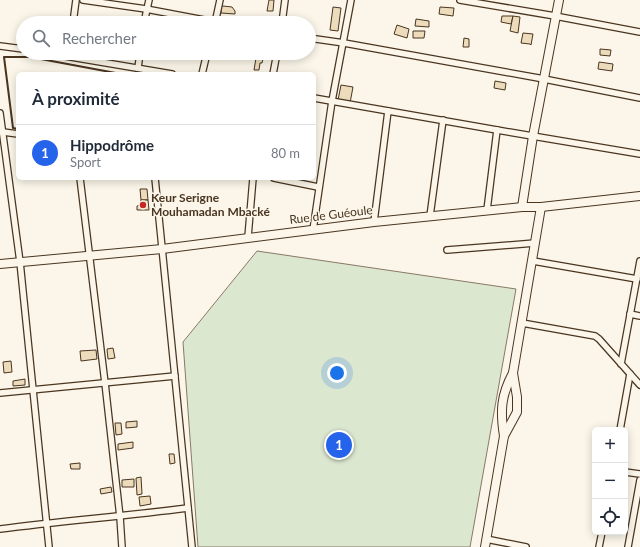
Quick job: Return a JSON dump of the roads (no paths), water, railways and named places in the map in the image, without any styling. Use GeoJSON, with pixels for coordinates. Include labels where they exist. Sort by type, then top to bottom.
{"type":"FeatureCollection","features":[{"type":"Feature","properties":{"kind":"main road"},"geometry":{"type":"LineString","coordinates":[[522,207],[533,136],[558,0]]}},
{"type":"Feature","properties":{"kind":"main road","name":"Rue de Guéoule"},"geometry":{"type":"LineString","coordinates":[[0,264],[162,249],[248,237],[430,216],[522,207],[541,207],[640,196]]}},
{"type":"Feature","properties":{"kind":"main road"},"geometry":{"type":"LineString","coordinates":[[485,543],[504,436],[502,401],[513,373],[541,207]]}},
{"type":"Feature","properties":{"kind":"main road"},"geometry":{"type":"LineString","coordinates":[[504,436],[517,412],[517,397],[513,373]]}},
{"type":"Feature","properties":{"kind":"street"},"geometry":{"type":"LineString","coordinates":[[74,16],[76,0]]}},
{"type":"Feature","properties":{"kind":"street"},"geometry":{"type":"LineString","coordinates":[[83,0],[146,9],[182,16]]}},
{"type":"Feature","properties":{"kind":"street"},"geometry":{"type":"LineString","coordinates":[[145,16],[149,0]]}},
{"type":"Feature","properties":{"kind":"street"},"geometry":{"type":"LineString","coordinates":[[218,16],[220,0]]}},
{"type":"Feature","properties":{"kind":"street"},"geometry":{"type":"LineString","coordinates":[[283,16],[286,0]]}},
{"type":"Feature","properties":{"kind":"street"},"geometry":{"type":"LineString","coordinates":[[313,230],[318,187],[332,101],[351,0]]}},
{"type":"Feature","properties":{"kind":"street"},"geometry":{"type":"LineString","coordinates":[[460,0],[640,32]]}},
{"type":"Feature","properties":{"kind":"street"},"geometry":{"type":"LineString","coordinates":[[316,39],[544,78],[640,98]]}},
{"type":"Feature","properties":{"kind":"street"},"geometry":{"type":"LineString","coordinates":[[0,46],[16,48]]}},
{"type":"Feature","properties":{"kind":"street"},"geometry":{"type":"LineString","coordinates":[[95,60],[138,68],[150,72]]}},
{"type":"Feature","properties":{"kind":"street"},"geometry":{"type":"LineString","coordinates":[[138,68],[139,60]]}},
{"type":"Feature","properties":{"kind":"street"},"geometry":{"type":"LineString","coordinates":[[202,72],[205,60]]}},
{"type":"Feature","properties":{"kind":"street"},"geometry":{"type":"LineString","coordinates":[[273,72],[276,60]]}},
{"type":"Feature","properties":{"kind":"street"},"geometry":{"type":"LineString","coordinates":[[316,98],[640,154]]}},
{"type":"Feature","properties":{"kind":"street"},"geometry":{"type":"LineString","coordinates":[[374,222],[388,110]]}},
{"type":"Feature","properties":{"kind":"street"},"geometry":{"type":"LineString","coordinates":[[0,113],[20,262],[49,547]]}},
{"type":"Feature","properties":{"kind":"street"},"geometry":{"type":"LineString","coordinates":[[430,216],[443,120]]}},
{"type":"Feature","properties":{"kind":"street"},"geometry":{"type":"LineString","coordinates":[[2,128],[16,133]]}},
{"type":"Feature","properties":{"kind":"street"},"geometry":{"type":"LineString","coordinates":[[487,210],[497,130]]}},
{"type":"Feature","properties":{"kind":"street"},"geometry":{"type":"LineString","coordinates":[[80,180],[105,383],[122,547]]}},
{"type":"Feature","properties":{"kind":"street"},"geometry":{"type":"LineString","coordinates":[[155,180],[192,547]]}},
{"type":"Feature","properties":{"kind":"street"},"geometry":{"type":"LineString","coordinates":[[248,237],[253,180]]}},
{"type":"Feature","properties":{"kind":"street"},"geometry":{"type":"LineString","coordinates":[[284,180],[318,187]]}},
{"type":"Feature","properties":{"kind":"street"},"geometry":{"type":"LineString","coordinates":[[447,250],[535,243]]}},
{"type":"Feature","properties":{"kind":"street"},"geometry":{"type":"LineString","coordinates":[[533,261],[637,279]]}},
{"type":"Feature","properties":{"kind":"street"},"geometry":{"type":"LineString","coordinates":[[621,364],[640,261]]}},
{"type":"Feature","properties":{"kind":"street"},"geometry":{"type":"LineString","coordinates":[[630,314],[640,316]]}},
{"type":"Feature","properties":{"kind":"street"},"geometry":{"type":"LineString","coordinates":[[522,323],[595,336],[640,385]]}},
{"type":"Feature","properties":{"kind":"street"},"geometry":{"type":"LineString","coordinates":[[621,427],[630,374]]}},
{"type":"Feature","properties":{"kind":"street"},"geometry":{"type":"LineString","coordinates":[[0,393],[175,376]]}},
{"type":"Feature","properties":{"kind":"street"},"geometry":{"type":"LineString","coordinates":[[628,472],[640,474]]}},
{"type":"Feature","properties":{"kind":"street"},"geometry":{"type":"LineString","coordinates":[[628,547],[640,480]]}},
{"type":"Feature","properties":{"kind":"street"},"geometry":{"type":"LineString","coordinates":[[0,529],[47,523],[120,517],[188,508]]}},
{"type":"Feature","properties":{"kind":"street"},"geometry":{"type":"LineString","coordinates":[[599,547],[601,535]]}},
{"type":"Feature","properties":{"kind":"street"},"geometry":{"type":"LineString","coordinates":[[485,543],[526,547]]}},
{"type":"Feature","properties":{"kind":"place","name":"Keur Serigne Mouhamadan Mbacké"},"geometry":{"type":"Point","coordinates":[143,205]}},
{"type":"Feature","properties":{"kind":"place","name":"Hippodrôme"},"geometry":{"type":"Point","coordinates":[339,445]}}]}
